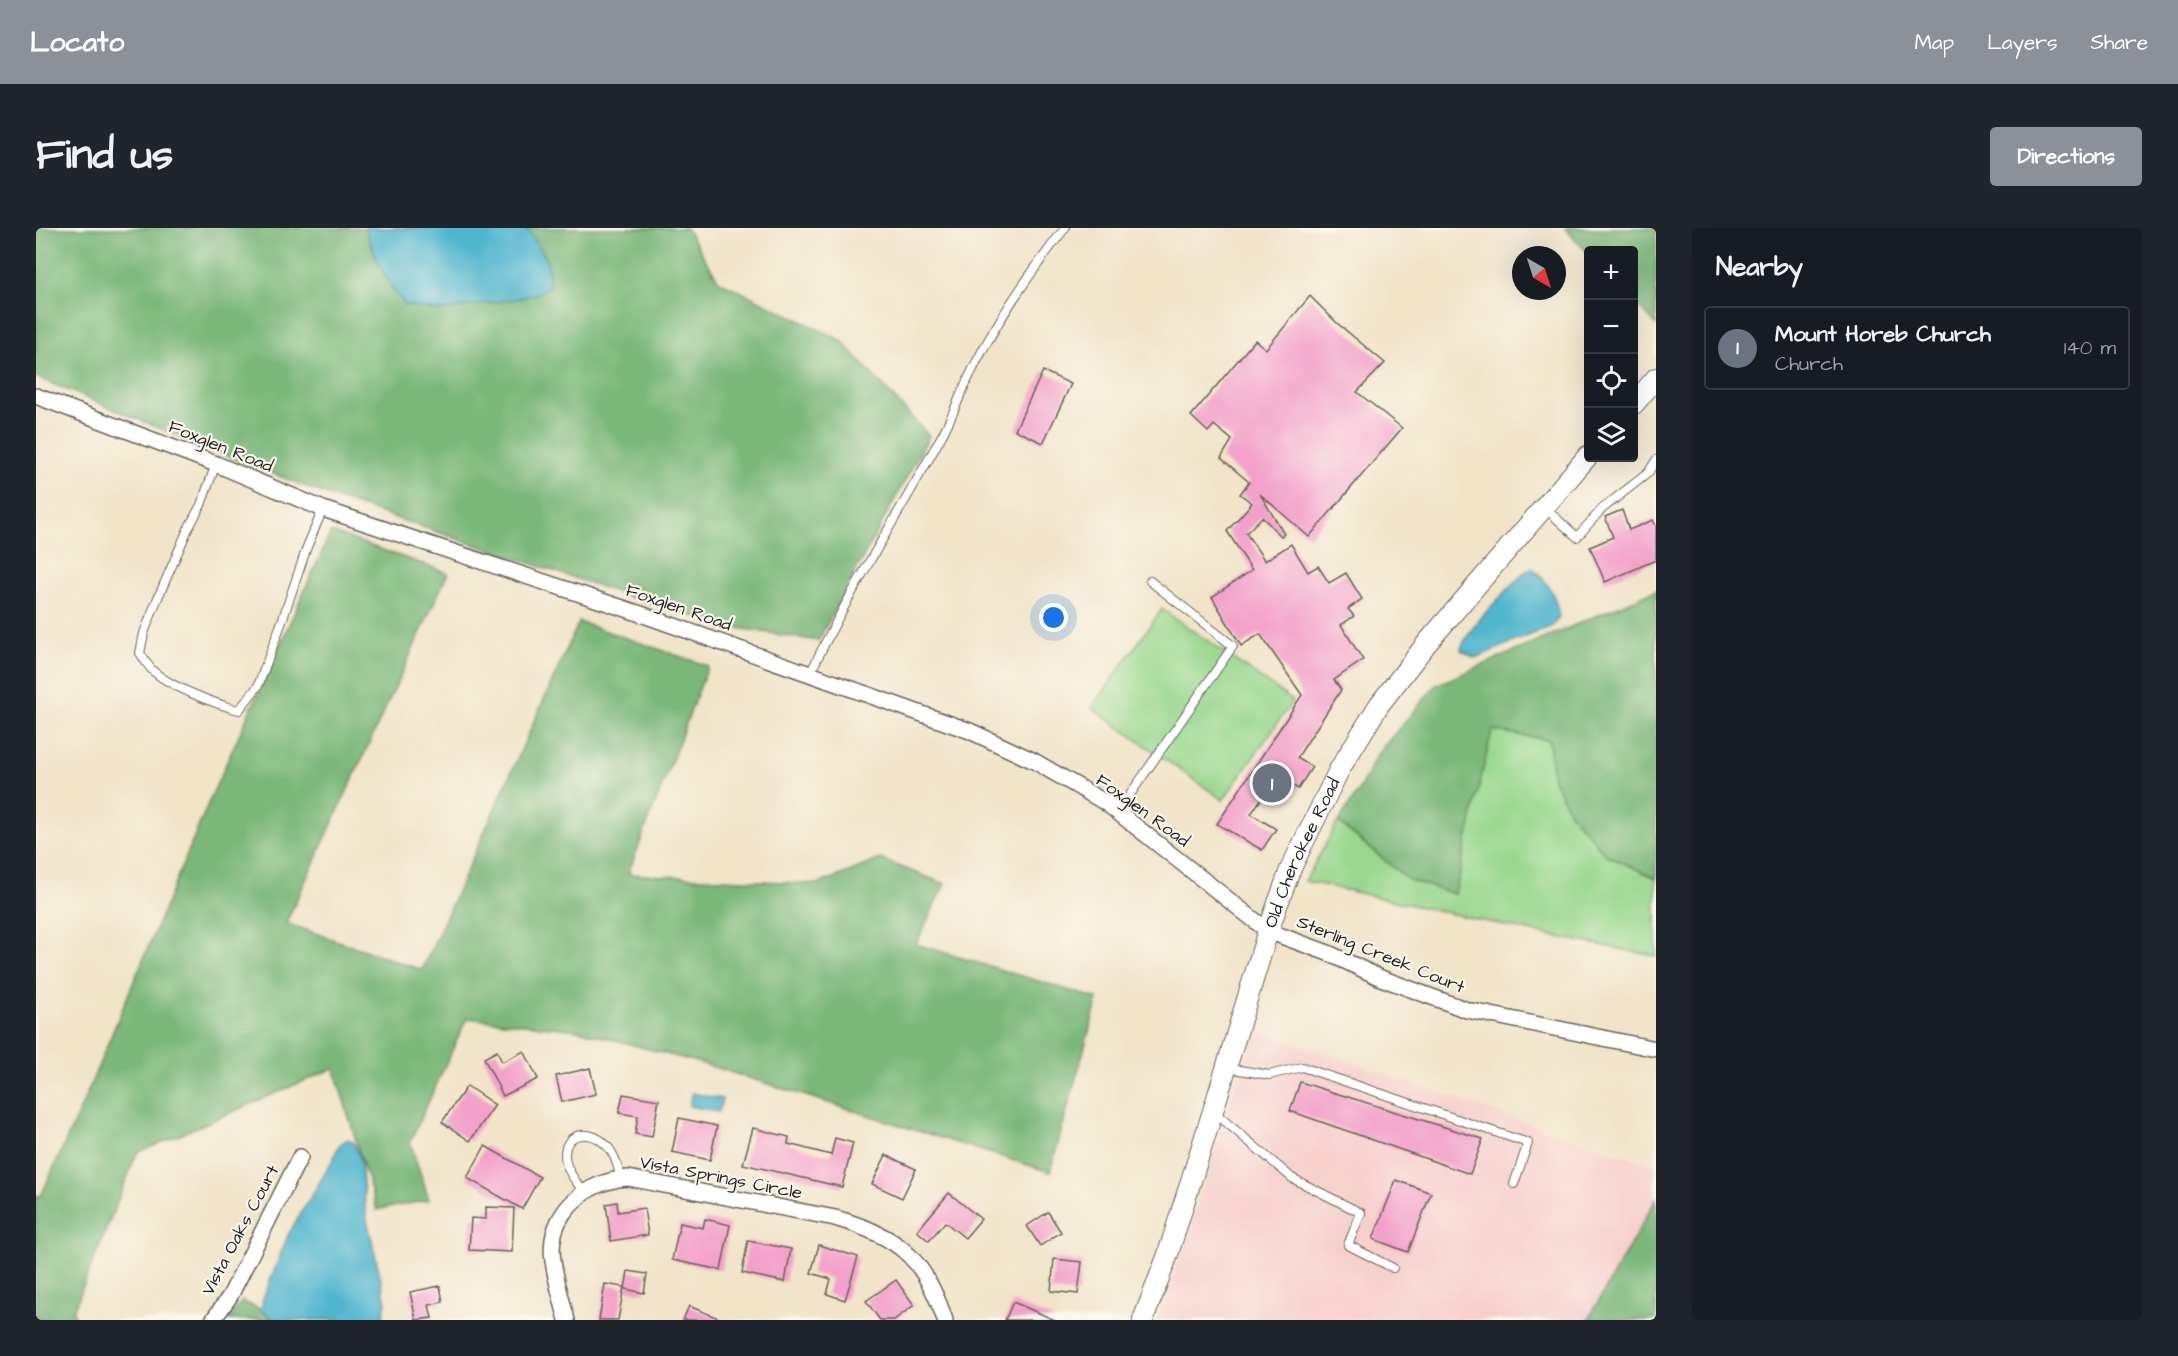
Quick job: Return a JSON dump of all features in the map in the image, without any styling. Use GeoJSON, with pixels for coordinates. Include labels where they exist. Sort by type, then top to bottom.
{"type":"FeatureCollection","features":[{"type":"Feature","properties":{"kind":"street","name":"Foxglen Road"},"geometry":{"type":"LineString","coordinates":[[36,396],[216,464],[323,509],[638,613],[970,731],[1004,746],[1106,802],[1268,931]]}},
{"type":"Feature","properties":{"kind":"street","name":"Old Cherokee Road"},"geometry":{"type":"LineString","coordinates":[[1143,1320],[1167,1257],[1214,1111],[1268,931],[1304,838],[1339,770],[1379,705],[1426,643],[1584,461]]}},
{"type":"Feature","properties":{"kind":"street","name":"Sterling Creek Court"},"geometry":{"type":"LineString","coordinates":[[1268,931],[1328,952],[1381,978],[1467,1010],[1656,1049]]}},
{"type":"Feature","properties":{"kind":"street","name":"Vista Oaks Court"},"geometry":{"type":"LineString","coordinates":[[213,1320],[230,1296],[300,1157]]}},
{"type":"Feature","properties":{"kind":"street","name":"Vista Springs Circle"},"geometry":{"type":"LineString","coordinates":[[567,1320],[552,1259],[554,1237],[563,1214],[570,1204],[584,1192],[602,1182],[621,1179],[643,1180],[835,1218],[866,1227],[892,1242],[919,1264],[935,1291],[945,1320]]}},
{"type":"Feature","properties":{"kind":"lane"},"geometry":{"type":"LineString","coordinates":[[810,674],[830,632],[942,436],[971,372],[997,324],[1065,228]]}},
{"type":"Feature","properties":{"kind":"lane"},"geometry":{"type":"LineString","coordinates":[[1544,507],[1577,537],[1602,508],[1648,473],[1656,460]]}},
{"type":"Feature","properties":{"kind":"lane"},"geometry":{"type":"LineString","coordinates":[[216,464],[201,505],[157,600],[144,633],[140,653],[151,669],[159,675],[216,704],[239,710],[258,686],[307,547],[323,509]]}},
{"type":"Feature","properties":{"kind":"lane"},"geometry":{"type":"LineString","coordinates":[[1118,812],[1233,646],[1150,581]]}},
{"type":"Feature","properties":{"kind":"lane"},"geometry":{"type":"LineString","coordinates":[[1227,1068],[1269,1076],[1302,1067],[1528,1143],[1514,1184]]}},
{"type":"Feature","properties":{"kind":"lane"},"geometry":{"type":"LineString","coordinates":[[1214,1111],[1292,1178],[1361,1212],[1348,1245],[1393,1268]]}},
{"type":"Feature","properties":{"kind":"lane"},"geometry":{"type":"LineString","coordinates":[[584,1192],[569,1169],[565,1154],[574,1136],[585,1133],[597,1137],[606,1144],[614,1157],[621,1179]]}},
{"type":"Feature","properties":{"kind":"shaded area"},"geometry":{"type":"Polygon","coordinates":[[[1254,1029],[1656,1167],[1656,1199],[1588,1320],[1157,1320],[1182,1251],[1254,1029]]]}},
{"type":"Feature","properties":{"kind":"green space"},"geometry":{"type":"Polygon","coordinates":[[[36,228],[686,228],[719,281],[841,340],[929,436],[818,641],[726,626],[640,600],[333,497],[36,377],[36,228]]]}},
{"type":"Feature","properties":{"kind":"green space"},"geometry":{"type":"Polygon","coordinates":[[[1565,228],[1656,228],[1656,325],[1638,305],[1638,246],[1584,246],[1584,249],[1565,228]]]}},
{"type":"Feature","properties":{"kind":"green space"},"geometry":{"type":"Polygon","coordinates":[[[331,532],[448,573],[286,923],[422,970],[579,622],[708,666],[628,874],[819,884],[880,859],[945,884],[916,944],[1098,999],[1050,1172],[707,1065],[578,1030],[467,1018],[410,1142],[429,1200],[377,1210],[334,1068],[137,1153],[73,1311],[76,1320],[36,1320],[36,1196],[41,1196],[83,1103],[211,797],[331,532]]]}},
{"type":"Feature","properties":{"kind":"green space"},"geometry":{"type":"Polygon","coordinates":[[[1656,590],[1656,878],[1606,855],[1570,813],[1553,779],[1549,740],[1492,730],[1455,894],[1409,880],[1338,822],[1356,795],[1378,753],[1436,685],[1656,590]]]}},
{"type":"Feature","properties":{"kind":"green space"},"geometry":{"type":"Polygon","coordinates":[[[1162,609],[1293,701],[1223,800],[1092,708],[1162,609]]]}},
{"type":"Feature","properties":{"kind":"green space"},"geometry":{"type":"Polygon","coordinates":[[[1491,730],[1549,740],[1553,779],[1606,855],[1656,878],[1656,956],[1543,934],[1305,881],[1338,822],[1409,880],[1455,894],[1491,730]]]}},
{"type":"Feature","properties":{"kind":"green space"},"geometry":{"type":"Polygon","coordinates":[[[1656,1199],[1656,1320],[1588,1320],[1656,1199]]]}},
{"type":"Feature","properties":{"kind":"green space"},"geometry":{"type":"Polygon","coordinates":[[[242,1301],[261,1310],[274,1320],[228,1320],[242,1301]]]}},
{"type":"Feature","properties":{"kind":"water"},"geometry":{"type":"Polygon","coordinates":[[[365,228],[526,228],[547,261],[549,286],[539,293],[521,298],[440,311],[405,305],[382,269],[365,228]]]}},
{"type":"Feature","properties":{"kind":"water"},"geometry":{"type":"Polygon","coordinates":[[[1532,568],[1551,590],[1559,618],[1552,626],[1475,658],[1461,650],[1464,641],[1479,620],[1526,571],[1532,568]]]}},
{"type":"Feature","properties":{"kind":"water"},"geometry":{"type":"Polygon","coordinates":[[[692,1093],[722,1099],[719,1112],[689,1106],[692,1093]]]}},
{"type":"Feature","properties":{"kind":"water"},"geometry":{"type":"Polygon","coordinates":[[[348,1139],[354,1143],[361,1160],[366,1215],[386,1302],[382,1320],[274,1320],[261,1310],[263,1299],[288,1235],[333,1160],[339,1145],[348,1139]]]}},
{"type":"Feature","properties":{"kind":"building"},"geometry":{"type":"Polygon","coordinates":[[[1310,296],[1337,323],[1385,363],[1357,392],[1402,428],[1309,537],[1260,494],[1284,534],[1281,536],[1262,517],[1246,533],[1265,561],[1291,544],[1308,572],[1318,566],[1329,583],[1346,573],[1362,599],[1348,609],[1354,616],[1341,625],[1363,660],[1334,680],[1341,690],[1297,758],[1312,767],[1298,789],[1277,775],[1251,814],[1276,829],[1262,850],[1217,824],[1302,695],[1260,634],[1241,646],[1212,597],[1252,570],[1227,531],[1252,503],[1240,494],[1249,482],[1221,458],[1232,440],[1214,425],[1208,432],[1191,416],[1255,340],[1266,349],[1310,296]]]}},
{"type":"Feature","properties":{"kind":"building"},"geometry":{"type":"Polygon","coordinates":[[[1043,371],[1071,384],[1043,443],[1015,430],[1043,371]]]}},
{"type":"Feature","properties":{"kind":"building"},"geometry":{"type":"Polygon","coordinates":[[[1622,510],[1629,530],[1653,520],[1656,526],[1656,560],[1605,582],[1590,547],[1613,537],[1605,517],[1622,510]]]}},
{"type":"Feature","properties":{"kind":"building"},"geometry":{"type":"Polygon","coordinates":[[[497,1051],[502,1062],[524,1051],[538,1079],[503,1096],[484,1058],[497,1051]]]}},
{"type":"Feature","properties":{"kind":"building"},"geometry":{"type":"Polygon","coordinates":[[[590,1068],[596,1094],[562,1102],[556,1076],[590,1068]]]}},
{"type":"Feature","properties":{"kind":"building"},"geometry":{"type":"Polygon","coordinates":[[[1300,1082],[1483,1139],[1470,1174],[1290,1111],[1300,1082]]]}},
{"type":"Feature","properties":{"kind":"building"},"geometry":{"type":"Polygon","coordinates":[[[467,1086],[495,1105],[470,1141],[442,1122],[467,1086]]]}},
{"type":"Feature","properties":{"kind":"building"},"geometry":{"type":"Polygon","coordinates":[[[623,1094],[659,1100],[652,1137],[635,1134],[638,1116],[619,1113],[623,1094]]]}},
{"type":"Feature","properties":{"kind":"building"},"geometry":{"type":"Polygon","coordinates":[[[679,1118],[717,1126],[710,1160],[672,1152],[679,1118]]]}},
{"type":"Feature","properties":{"kind":"building"},"geometry":{"type":"Polygon","coordinates":[[[753,1128],[789,1137],[788,1144],[831,1155],[835,1138],[853,1143],[842,1187],[743,1164],[753,1128]]]}},
{"type":"Feature","properties":{"kind":"building"},"geometry":{"type":"Polygon","coordinates":[[[485,1146],[540,1177],[522,1209],[467,1178],[485,1146]]]}},
{"type":"Feature","properties":{"kind":"building"},"geometry":{"type":"Polygon","coordinates":[[[886,1155],[916,1169],[902,1198],[872,1184],[886,1155]]]}},
{"type":"Feature","properties":{"kind":"building"},"geometry":{"type":"Polygon","coordinates":[[[1396,1180],[1431,1193],[1408,1252],[1373,1239],[1396,1180]]]}},
{"type":"Feature","properties":{"kind":"building"},"geometry":{"type":"Polygon","coordinates":[[[949,1193],[981,1219],[965,1238],[945,1222],[929,1241],[917,1231],[949,1193]]]}},
{"type":"Feature","properties":{"kind":"building"},"geometry":{"type":"Polygon","coordinates":[[[617,1202],[618,1212],[644,1208],[648,1235],[611,1241],[606,1204],[617,1202]]]}},
{"type":"Feature","properties":{"kind":"building"},"geometry":{"type":"Polygon","coordinates":[[[486,1207],[514,1208],[512,1252],[469,1250],[471,1218],[486,1219],[486,1207]]]}},
{"type":"Feature","properties":{"kind":"building"},"geometry":{"type":"Polygon","coordinates":[[[1048,1212],[1061,1232],[1040,1246],[1027,1226],[1048,1212]]]}},
{"type":"Feature","properties":{"kind":"building"},"geometry":{"type":"Polygon","coordinates":[[[705,1219],[730,1225],[721,1270],[672,1260],[680,1223],[703,1228],[705,1219]]]}},
{"type":"Feature","properties":{"kind":"building"},"geometry":{"type":"Polygon","coordinates":[[[748,1241],[791,1249],[785,1282],[742,1273],[748,1241]]]}},
{"type":"Feature","properties":{"kind":"building"},"geometry":{"type":"Polygon","coordinates":[[[819,1245],[858,1257],[845,1300],[827,1294],[831,1279],[811,1273],[819,1245]]]}},
{"type":"Feature","properties":{"kind":"building"},"geometry":{"type":"Polygon","coordinates":[[[1054,1259],[1082,1262],[1078,1294],[1051,1291],[1054,1259]]]}},
{"type":"Feature","properties":{"kind":"building"},"geometry":{"type":"Polygon","coordinates":[[[628,1271],[647,1274],[644,1293],[625,1289],[628,1271]]]}},
{"type":"Feature","properties":{"kind":"building"},"geometry":{"type":"Polygon","coordinates":[[[896,1280],[914,1305],[894,1320],[880,1320],[866,1301],[896,1280]]]}},
{"type":"Feature","properties":{"kind":"building"},"geometry":{"type":"Polygon","coordinates":[[[605,1284],[624,1287],[618,1320],[599,1320],[605,1284]]]}},
{"type":"Feature","properties":{"kind":"building"},"geometry":{"type":"Polygon","coordinates":[[[440,1286],[443,1302],[429,1305],[432,1318],[416,1320],[410,1292],[440,1286]]]}},
{"type":"Feature","properties":{"kind":"building"},"geometry":{"type":"Polygon","coordinates":[[[1013,1302],[1055,1320],[1005,1320],[1013,1302]]]}},
{"type":"Feature","properties":{"kind":"building"},"geometry":{"type":"Polygon","coordinates":[[[689,1306],[723,1320],[683,1320],[689,1306]]]}},
{"type":"Feature","properties":{"kind":"place","name":"Mount Horeb Church"},"geometry":{"type":"Point","coordinates":[1272,783]}}]}
